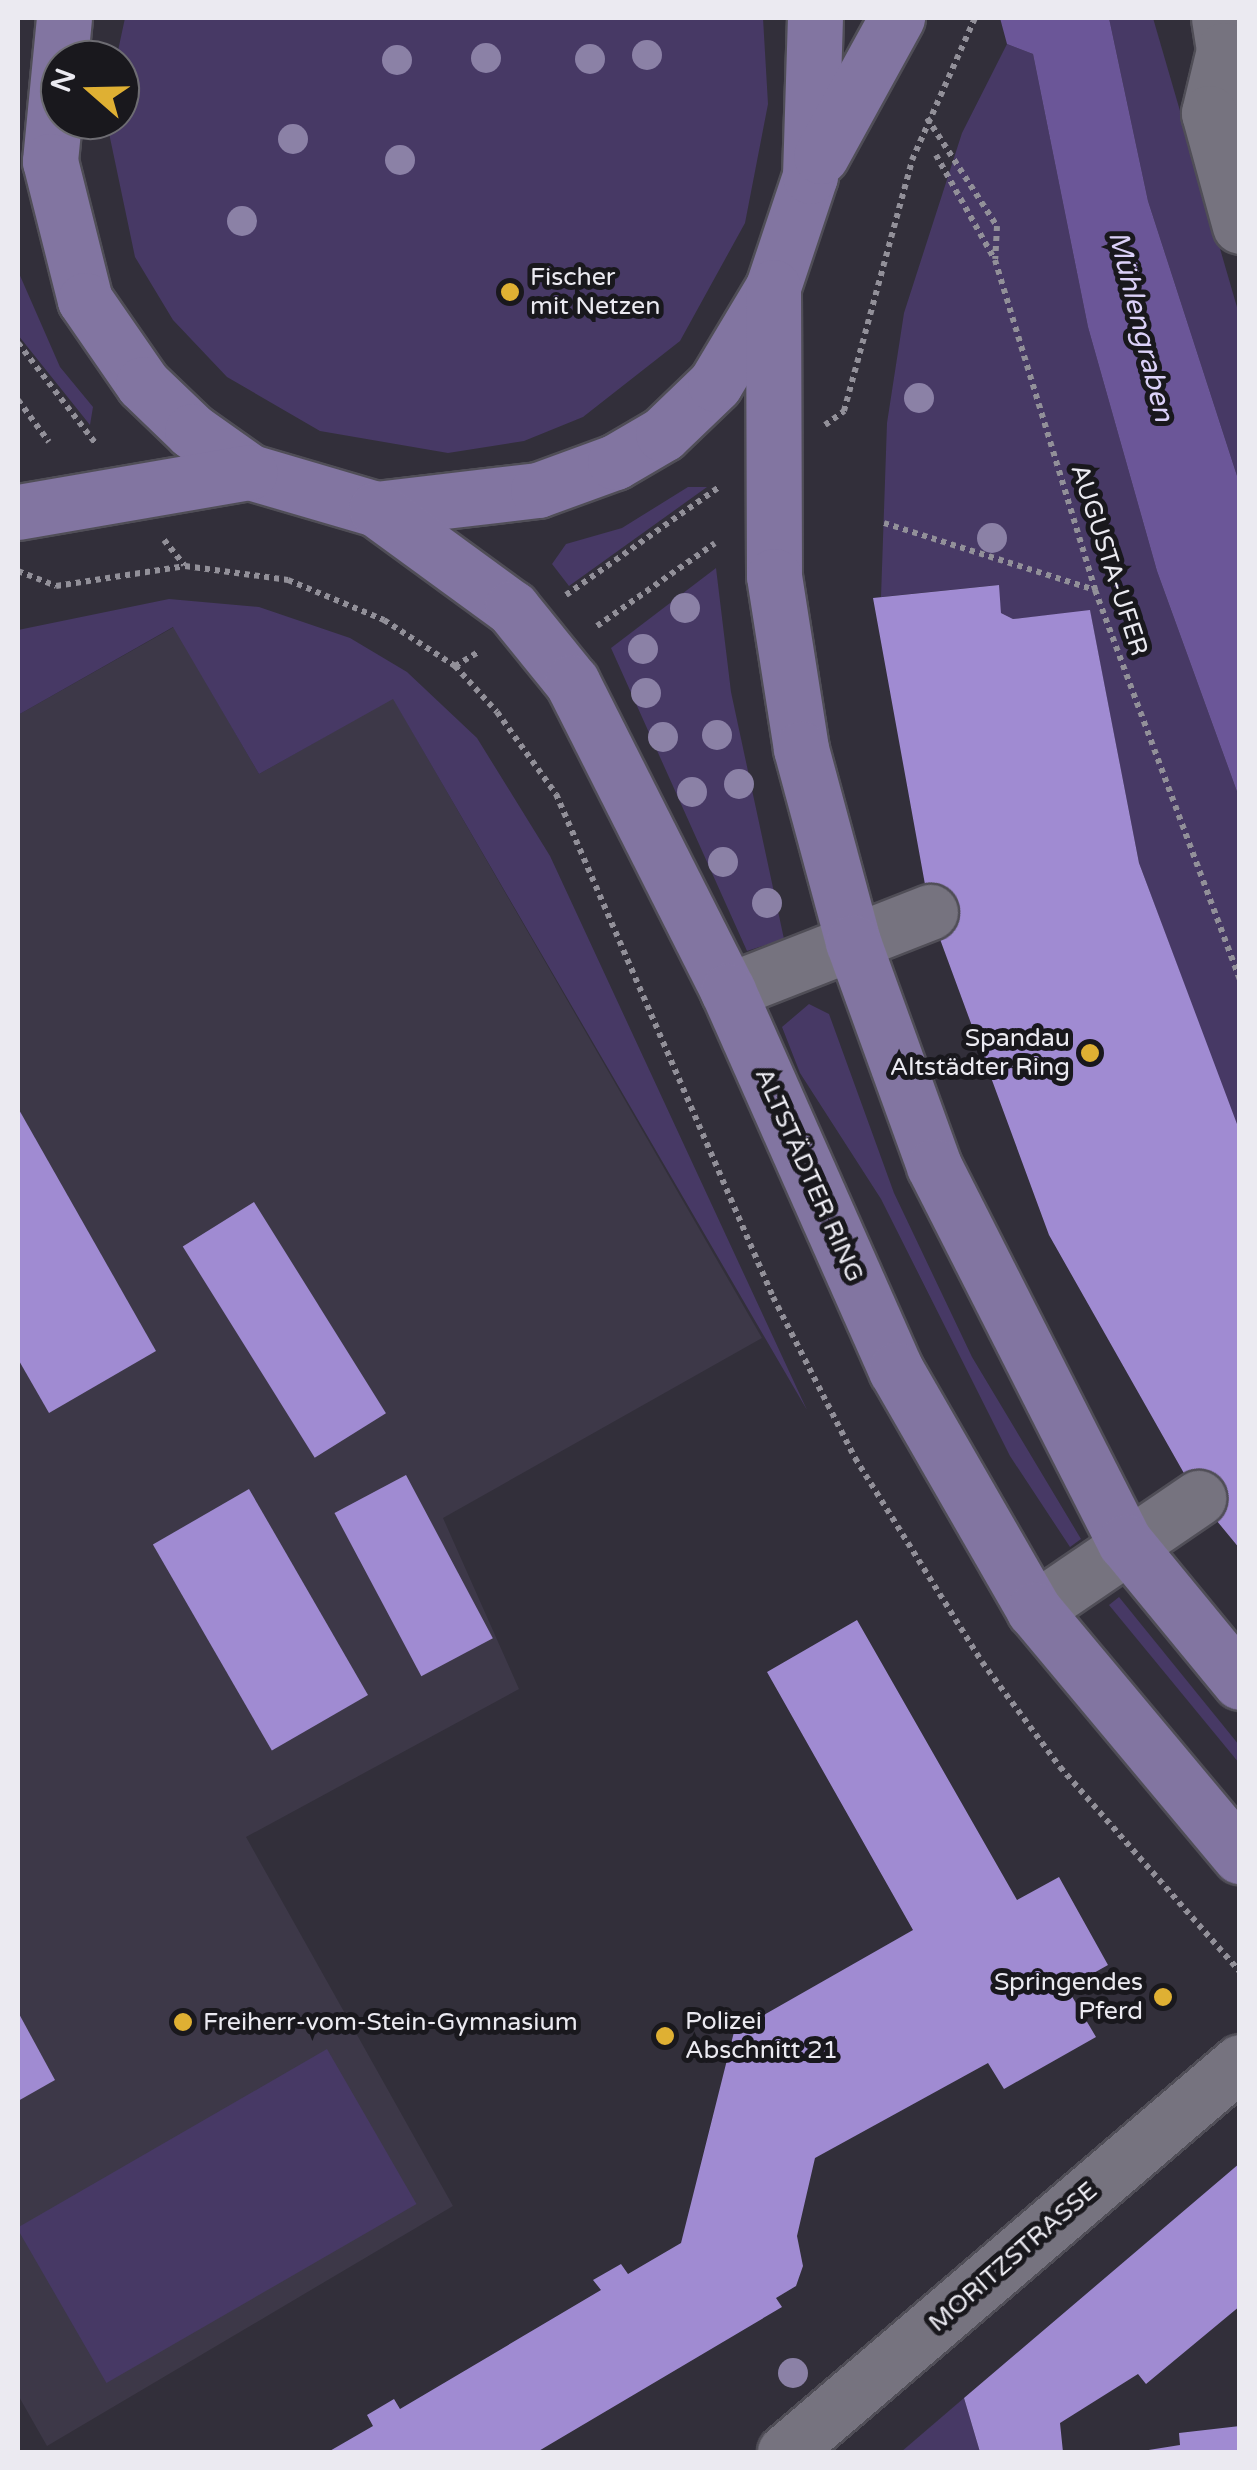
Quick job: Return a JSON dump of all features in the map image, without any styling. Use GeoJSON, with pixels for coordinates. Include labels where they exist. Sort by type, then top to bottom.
{"type":"FeatureCollection","features":[{"type":"Feature","properties":{"kind":"main road"},"geometry":{"type":"LineString","coordinates":[[810,176],[815,18]]}},
{"type":"Feature","properties":{"kind":"main road"},"geometry":{"type":"LineString","coordinates":[[61,26],[50,162],[86,300],[143,384],[250,472],[376,509],[538,490],[615,462],[664,434],[714,384],[773,287],[810,176],[897,18]]}},
{"type":"Feature","properties":{"kind":"main road"},"geometry":{"type":"LineString","coordinates":[[18,116],[61,26]]}},
{"type":"Feature","properties":{"kind":"main road"},"geometry":{"type":"LineString","coordinates":[[773,287],[774,576],[801,749],[853,942],[934,1166],[1125,1542],[1240,1682]]}},
{"type":"Feature","properties":{"kind":"main road"},"geometry":{"type":"LineString","coordinates":[[18,512],[250,472]]}},
{"type":"Feature","properties":{"kind":"main road","name":"ALTSTÄDTER RING"},"geometry":{"type":"LineString","coordinates":[[376,509],[512,608],[557,660],[728,991],[896,1370],[1034,1610],[1240,1856]]}},
{"type":"Feature","properties":{"kind":"street"},"geometry":{"type":"LineString","coordinates":[[1227,38],[1209,114],[1240,226]]}},
{"type":"Feature","properties":{"kind":"street"},"geometry":{"type":"LineString","coordinates":[[728,991],[930,912]]}},
{"type":"Feature","properties":{"kind":"street"},"geometry":{"type":"LineString","coordinates":[[1034,1610],[1125,1542],[1198,1498]]}},
{"type":"Feature","properties":{"kind":"street","name":"MORITZSTRASSE"},"geometry":{"type":"LineString","coordinates":[[785,2452],[1240,2062]]}},
{"type":"Feature","properties":{"kind":"path"},"geometry":{"type":"LineString","coordinates":[[833,421],[844,411],[927,118],[975,18]]}},
{"type":"Feature","properties":{"kind":"path"},"geometry":{"type":"LineString","coordinates":[[946,41],[948,72]]}},
{"type":"Feature","properties":{"kind":"path"},"geometry":{"type":"LineString","coordinates":[[927,118],[998,226],[995,260]]}},
{"type":"Feature","properties":{"kind":"path","name":"AUGUSTA-UFER"},"geometry":{"type":"LineString","coordinates":[[936,155],[995,260],[1095,590],[1240,980]]}},
{"type":"Feature","properties":{"kind":"path"},"geometry":{"type":"LineString","coordinates":[[18,343],[84,428]]}},
{"type":"Feature","properties":{"kind":"path"},"geometry":{"type":"LineString","coordinates":[[18,400],[48,442]]}},
{"type":"Feature","properties":{"kind":"path"},"geometry":{"type":"LineString","coordinates":[[572,591],[711,492]]}},
{"type":"Feature","properties":{"kind":"path"},"geometry":{"type":"LineString","coordinates":[[884,523],[1095,590]]}},
{"type":"Feature","properties":{"kind":"path"},"geometry":{"type":"LineString","coordinates":[[165,540],[185,566]]}},
{"type":"Feature","properties":{"kind":"path"},"geometry":{"type":"LineString","coordinates":[[596,627],[715,542]]}},
{"type":"Feature","properties":{"kind":"path"},"geometry":{"type":"LineString","coordinates":[[18,571],[56,586],[185,566],[288,580],[384,620],[456,666],[480,651]]}},
{"type":"Feature","properties":{"kind":"shaded area"},"geometry":{"type":"Polygon","coordinates":[[[125,18],[763,18],[768,104],[745,223],[680,341],[583,417],[524,441],[448,453],[320,431],[227,377],[173,320],[135,257],[110,140],[140,140],[140,40],[120,40],[125,18]]]}},
{"type":"Feature","properties":{"kind":"shaded area"},"geometry":{"type":"Polygon","coordinates":[[[1109,18],[1153,18],[1239,314],[1239,482],[1148,201],[1109,18]]]}},
{"type":"Feature","properties":{"kind":"shaded area"},"geometry":{"type":"Polygon","coordinates":[[[1007,44],[1033,54],[1088,327],[1157,571],[1239,797],[1239,1132],[1139,863],[1090,611],[1013,619],[1001,613],[998,585],[881,597],[887,423],[904,313],[962,133],[1007,44]]]}},
{"type":"Feature","properties":{"kind":"shaded area"},"geometry":{"type":"Polygon","coordinates":[[[18,271],[60,367],[93,407],[90,425],[18,335],[18,271]]]}},
{"type":"Feature","properties":{"kind":"shaded area"},"geometry":{"type":"Polygon","coordinates":[[[688,487],[707,487],[569,586],[552,564],[566,544],[622,528],[688,487]]]}},
{"type":"Feature","properties":{"kind":"shaded area"},"geometry":{"type":"Polygon","coordinates":[[[716,568],[731,692],[784,939],[747,951],[611,648],[716,568]]]}},
{"type":"Feature","properties":{"kind":"shaded area"},"geometry":{"type":"Polygon","coordinates":[[[169,599],[259,607],[350,638],[407,672],[477,738],[550,856],[807,1410],[393,699],[259,774],[173,627],[18,715],[18,630],[169,599]]]}},
{"type":"Feature","properties":{"kind":"shaded area"},"geometry":{"type":"Polygon","coordinates":[[[174,627],[259,774],[393,698],[762,1338],[443,1518],[519,1689],[246,1837],[453,2206],[47,2446],[18,2395],[18,715],[174,627]]]}},
{"type":"Feature","properties":{"kind":"shaded area"},"geometry":{"type":"Polygon","coordinates":[[[809,1004],[829,1014],[894,1193],[972,1357],[1081,1539],[1070,1547],[1010,1456],[881,1199],[800,1073],[782,1027],[809,1004]]]}},
{"type":"Feature","properties":{"kind":"shaded area"},"geometry":{"type":"Polygon","coordinates":[[[1119,1597],[1239,1745],[1239,1763],[1109,1605],[1119,1597]]]}},
{"type":"Feature","properties":{"kind":"shaded area"},"geometry":{"type":"Polygon","coordinates":[[[327,2049],[416,2204],[106,2383],[18,2227],[327,2049]]]}},
{"type":"Feature","properties":{"kind":"shaded area"},"geometry":{"type":"Polygon","coordinates":[[[964,2398],[980,2452],[901,2452],[964,2398]]]}},
{"type":"Feature","properties":{"kind":"water","name":"Mühlengraben"},"geometry":{"type":"Polygon","coordinates":[[[1000,18],[1109,18],[1148,201],[1239,482],[1239,797],[1157,571],[1088,327],[1033,54],[1007,44],[1000,18]]]}},
{"type":"Feature","properties":{"kind":"building","name":"Spandau Altstädter Ring"},"geometry":{"type":"Polygon","coordinates":[[[999,585],[1001,613],[1013,619],[1090,610],[1139,863],[1240,1132],[1240,1549],[1198,1498],[1049,1235],[930,912],[873,598],[999,585]]]}},
{"type":"Feature","properties":{"kind":"building"},"geometry":{"type":"Polygon","coordinates":[[[18,1108],[156,1351],[49,1413],[18,1359],[18,1108]]]}},
{"type":"Feature","properties":{"kind":"building"},"geometry":{"type":"Polygon","coordinates":[[[254,1202],[386,1413],[315,1458],[183,1247],[254,1202]]]}},
{"type":"Feature","properties":{"kind":"building"},"geometry":{"type":"Polygon","coordinates":[[[406,1475],[493,1638],[421,1676],[334,1513],[406,1475]]]}},
{"type":"Feature","properties":{"kind":"building"},"geometry":{"type":"Polygon","coordinates":[[[249,1489],[368,1695],[272,1751],[153,1544],[249,1489]]]}},
{"type":"Feature","properties":{"kind":"building"},"geometry":{"type":"Polygon","coordinates":[[[857,1620],[1017,1900],[1059,1877],[1108,1965],[1067,1988],[1096,2037],[1004,2089],[988,2063],[815,2158],[797,2236],[803,2266],[796,2286],[776,2298],[782,2307],[537,2452],[328,2452],[373,2426],[367,2415],[394,2399],[400,2409],[601,2290],[593,2280],[621,2264],[628,2274],[681,2243],[734,2032],[913,1930],[767,1672],[857,1620]]]}},
{"type":"Feature","properties":{"kind":"building"},"geometry":{"type":"Polygon","coordinates":[[[18,2012],[55,2080],[18,2101],[18,2012]]]}},
{"type":"Feature","properties":{"kind":"building"},"geometry":{"type":"Polygon","coordinates":[[[1240,2163],[1240,2306],[1146,2384],[1138,2374],[1060,2423],[1063,2452],[980,2452],[964,2398],[1240,2163]]]}},
{"type":"Feature","properties":{"kind":"building"},"geometry":{"type":"Polygon","coordinates":[[[1240,2426],[1240,2452],[1136,2452],[1180,2445],[1179,2433],[1240,2426]]]}},
{"type":"Feature","properties":{"kind":"place","name":"Fischer mit Netzen"},"geometry":{"type":"Point","coordinates":[510,292]}},
{"type":"Feature","properties":{"kind":"place","name":"Spandau Altstädter Ring"},"geometry":{"type":"Point","coordinates":[1090,1053]}},
{"type":"Feature","properties":{"kind":"place","name":"Springendes Pferd"},"geometry":{"type":"Point","coordinates":[1163,1997]}},
{"type":"Feature","properties":{"kind":"place","name":"Freiherr-vom-Stein-Gymnasium"},"geometry":{"type":"Point","coordinates":[183,2022]}},
{"type":"Feature","properties":{"kind":"place","name":"Polizei Abschnitt 21"},"geometry":{"type":"Point","coordinates":[665,2036]}}]}
